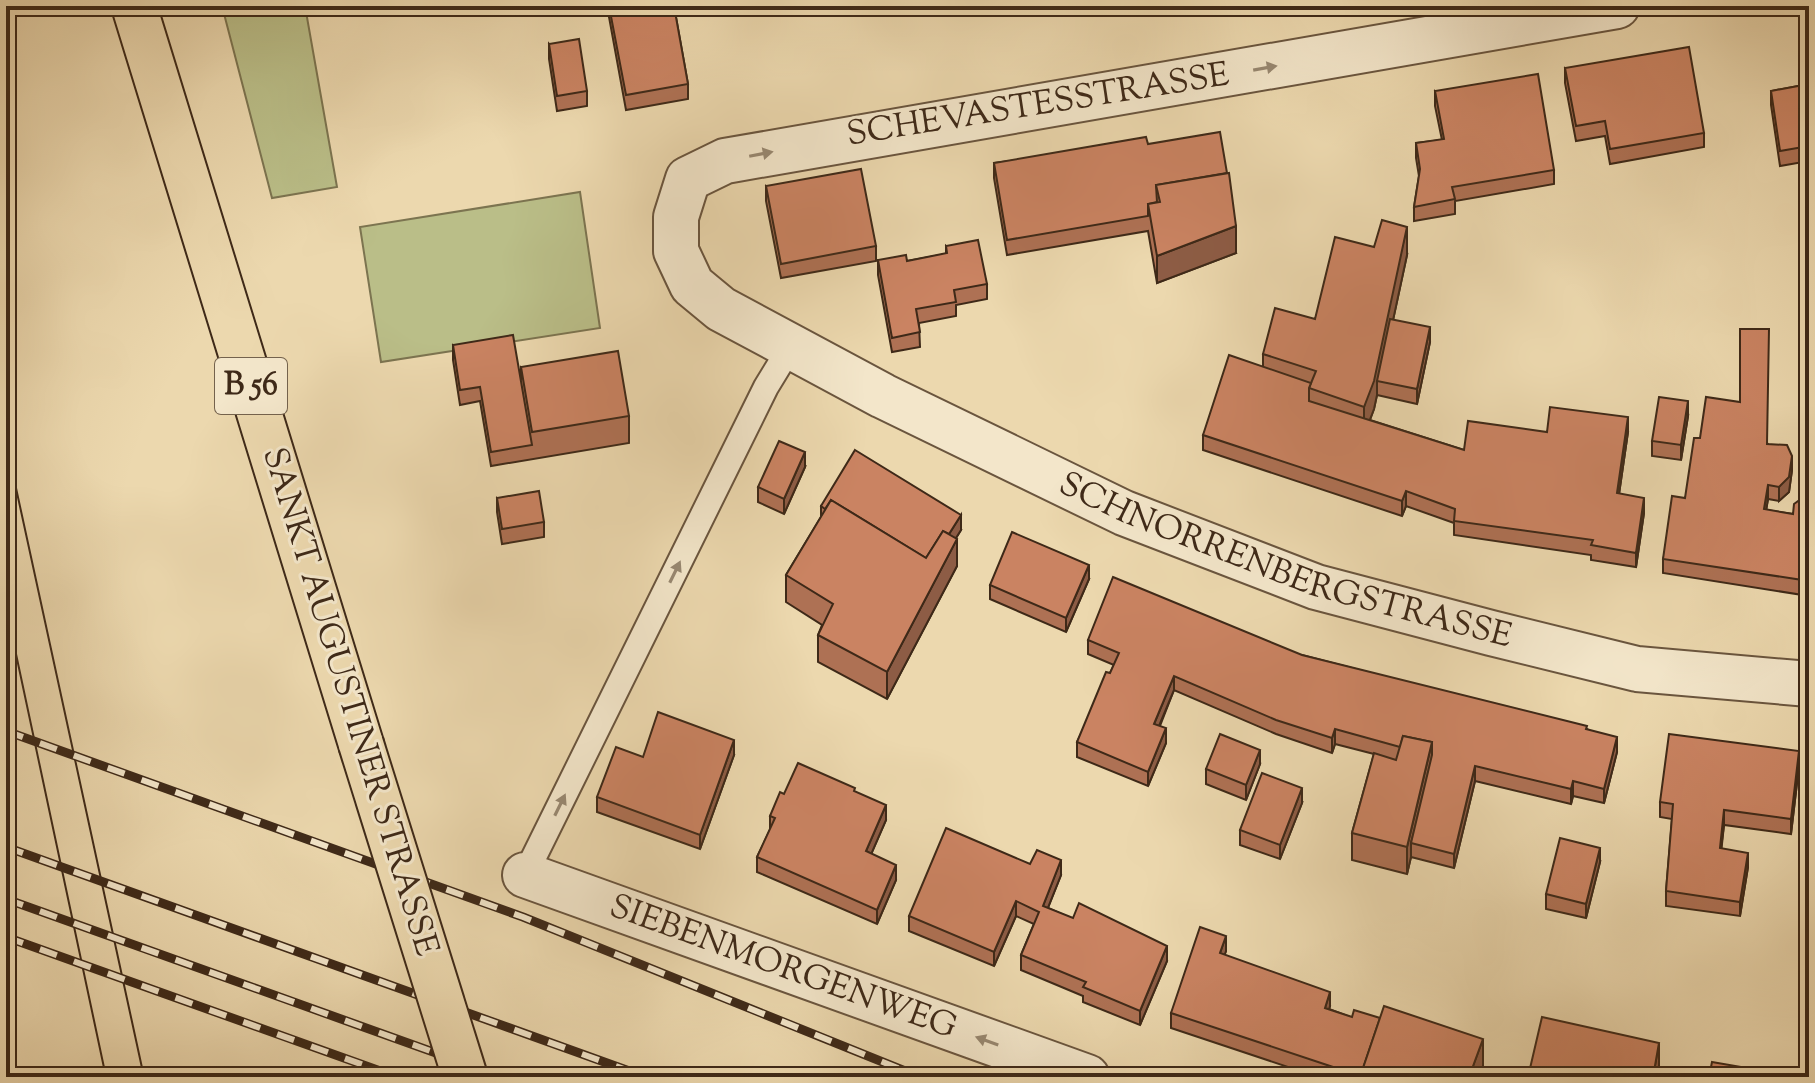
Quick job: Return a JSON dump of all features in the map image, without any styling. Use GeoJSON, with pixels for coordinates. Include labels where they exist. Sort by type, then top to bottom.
{"type":"FeatureCollection","features":[{"type":"Feature","properties":{"kind":"main road","name":"SANKT AUGUSTINER STRASSE"},"geometry":{"type":"LineString","coordinates":[[134,6],[465,1077]]}},
{"type":"Feature","properties":{"kind":"street","name":"SCHEVASTESSTRASSE"},"geometry":{"type":"LineString","coordinates":[[791,346],[721,309],[692,285],[676,251],[676,217],[688,179],[725,161],[886,130],[1617,6]]}},
{"type":"Feature","properties":{"kind":"street","name":"SCHNORRENBERGSTRASSE"},"geometry":{"type":"LineString","coordinates":[[791,346],[883,396],[1124,513],[1316,587],[1637,669],[1809,684]]}},
{"type":"Feature","properties":{"kind":"street","name":"SIEBENMORGENWEG"},"geometry":{"type":"LineString","coordinates":[[525,875],[1087,1077]]}},
{"type":"Feature","properties":{"kind":"lane"},"geometry":{"type":"LineString","coordinates":[[525,875],[759,401],[791,346]]}},
{"type":"Feature","properties":{"kind":"green space"},"geometry":{"type":"Polygon","coordinates":[[[222,6],[305,6],[337,187],[272,198],[222,6]]]}},
{"type":"Feature","properties":{"kind":"green space"},"geometry":{"type":"Polygon","coordinates":[[[580,192],[600,328],[381,362],[360,227],[580,192]]]}},
{"type":"Feature","properties":{"kind":"building"},"geometry":{"type":"Polygon","coordinates":[[[609,6],[674,6],[688,84],[626,95],[609,6]]]}},
{"type":"Feature","properties":{"kind":"building"},"geometry":{"type":"Polygon","coordinates":[[[579,39],[587,91],[557,96],[549,44],[579,39]]]}},
{"type":"Feature","properties":{"kind":"building"},"geometry":{"type":"Polygon","coordinates":[[[1689,47],[1704,133],[1610,149],[1605,121],[1576,126],[1565,68],[1689,47]]]}},
{"type":"Feature","properties":{"kind":"building"},"geometry":{"type":"Polygon","coordinates":[[[1538,74],[1554,170],[1452,187],[1455,199],[1414,207],[1420,169],[1416,143],[1444,139],[1435,91],[1538,74]]]}},
{"type":"Feature","properties":{"kind":"building"},"geometry":{"type":"Polygon","coordinates":[[[1809,84],[1809,146],[1780,151],[1771,91],[1809,84]]]}},
{"type":"Feature","properties":{"kind":"building"},"geometry":{"type":"Polygon","coordinates":[[[1220,132],[1227,173],[1156,185],[1157,202],[1148,204],[1148,216],[1007,240],[994,163],[1146,137],[1148,144],[1220,132]]]}},
{"type":"Feature","properties":{"kind":"building"},"geometry":{"type":"Polygon","coordinates":[[[861,169],[876,246],[781,264],[766,186],[861,169]]]}},
{"type":"Feature","properties":{"kind":"building"},"geometry":{"type":"Polygon","coordinates":[[[1229,173],[1236,226],[1157,256],[1148,204],[1160,202],[1156,185],[1229,173]]]}},
{"type":"Feature","properties":{"kind":"building"},"geometry":{"type":"Polygon","coordinates":[[[1382,220],[1407,227],[1374,381],[1364,407],[1309,388],[1316,371],[1263,354],[1275,308],[1315,319],[1335,237],[1374,247],[1382,220]]]}},
{"type":"Feature","properties":{"kind":"building"},"geometry":{"type":"Polygon","coordinates":[[[978,240],[987,284],[954,290],[956,302],[916,309],[920,332],[892,338],[878,260],[906,255],[907,261],[947,253],[946,246],[978,240]]]}},
{"type":"Feature","properties":{"kind":"building"},"geometry":{"type":"Polygon","coordinates":[[[1390,319],[1430,327],[1417,389],[1377,381],[1390,319]]]}},
{"type":"Feature","properties":{"kind":"building"},"geometry":{"type":"Polygon","coordinates":[[[1740,329],[1769,329],[1767,444],[1787,445],[1792,456],[1789,477],[1779,487],[1768,485],[1764,509],[1793,514],[1794,504],[1809,496],[1809,581],[1663,559],[1672,496],[1685,498],[1694,438],[1700,438],[1706,397],[1740,402],[1740,329]]]}},
{"type":"Feature","properties":{"kind":"building"},"geometry":{"type":"Polygon","coordinates":[[[513,335],[532,445],[491,452],[480,387],[460,390],[453,345],[513,335]]]}},
{"type":"Feature","properties":{"kind":"building"},"geometry":{"type":"Polygon","coordinates":[[[618,351],[629,416],[532,432],[521,367],[618,351]]]}},
{"type":"Feature","properties":{"kind":"building"},"geometry":{"type":"Polygon","coordinates":[[[1229,355],[1311,383],[1309,401],[1464,450],[1468,421],[1547,432],[1550,407],[1628,417],[1617,493],[1644,498],[1636,553],[1591,545],[1593,540],[1454,521],[1455,509],[1406,491],[1402,501],[1203,435],[1229,355]]]}},
{"type":"Feature","properties":{"kind":"building"},"geometry":{"type":"Polygon","coordinates":[[[1659,397],[1688,401],[1681,445],[1652,441],[1659,397]]]}},
{"type":"Feature","properties":{"kind":"building"},"geometry":{"type":"Polygon","coordinates":[[[779,441],[805,452],[784,499],[758,487],[779,441]]]}},
{"type":"Feature","properties":{"kind":"building"},"geometry":{"type":"Polygon","coordinates":[[[855,450],[961,515],[949,534],[943,531],[926,558],[831,500],[825,509],[821,506],[855,450]]]}},
{"type":"Feature","properties":{"kind":"building"},"geometry":{"type":"Polygon","coordinates":[[[539,491],[544,522],[502,529],[497,498],[539,491]]]}},
{"type":"Feature","properties":{"kind":"building"},"geometry":{"type":"Polygon","coordinates":[[[831,500],[926,558],[943,531],[957,539],[887,672],[818,635],[833,604],[786,575],[831,500]]]}},
{"type":"Feature","properties":{"kind":"building"},"geometry":{"type":"Polygon","coordinates":[[[1012,532],[1089,565],[1066,618],[990,585],[1012,532]]]}},
{"type":"Feature","properties":{"kind":"building"},"geometry":{"type":"Polygon","coordinates":[[[1113,577],[1302,655],[1587,726],[1586,729],[1617,737],[1604,789],[1573,781],[1571,789],[1475,766],[1454,854],[1411,843],[1432,755],[1432,742],[1403,736],[1400,747],[1335,729],[1332,738],[1276,720],[1174,676],[1154,724],[1166,728],[1148,772],[1077,742],[1106,672],[1110,673],[1119,653],[1088,640],[1113,577]]]}},
{"type":"Feature","properties":{"kind":"building"},"geometry":{"type":"Polygon","coordinates":[[[658,712],[734,740],[700,835],[597,797],[616,747],[643,757],[658,712]]]}},
{"type":"Feature","properties":{"kind":"building"},"geometry":{"type":"Polygon","coordinates":[[[1220,734],[1260,750],[1246,785],[1206,769],[1220,734]]]}},
{"type":"Feature","properties":{"kind":"building"},"geometry":{"type":"Polygon","coordinates":[[[1669,734],[1799,751],[1791,819],[1724,810],[1720,848],[1748,853],[1740,902],[1666,891],[1673,804],[1660,802],[1669,734]]]}},
{"type":"Feature","properties":{"kind":"building"},"geometry":{"type":"Polygon","coordinates":[[[1403,736],[1432,742],[1407,847],[1352,833],[1374,753],[1396,760],[1403,736]]]}},
{"type":"Feature","properties":{"kind":"building"},"geometry":{"type":"Polygon","coordinates":[[[798,763],[886,805],[866,851],[896,865],[877,910],[757,857],[775,818],[770,816],[780,792],[784,794],[798,763]]]}},
{"type":"Feature","properties":{"kind":"building"},"geometry":{"type":"Polygon","coordinates":[[[1262,773],[1302,788],[1280,845],[1240,830],[1262,773]]]}},
{"type":"Feature","properties":{"kind":"building"},"geometry":{"type":"Polygon","coordinates":[[[946,828],[1030,864],[1037,850],[1061,860],[1043,906],[1073,918],[1079,903],[1167,946],[1140,1011],[1083,987],[1086,982],[1021,955],[1039,912],[1016,901],[994,952],[909,916],[946,828]]]}},
{"type":"Feature","properties":{"kind":"building"},"geometry":{"type":"Polygon","coordinates":[[[1560,838],[1600,848],[1586,904],[1546,894],[1560,838]]]}},
{"type":"Feature","properties":{"kind":"building"},"geometry":{"type":"Polygon","coordinates":[[[1200,927],[1226,936],[1220,953],[1330,992],[1325,1008],[1352,1017],[1354,1010],[1380,1018],[1360,1077],[1334,1077],[1336,1068],[1171,1013],[1200,927]]]}},
{"type":"Feature","properties":{"kind":"building"},"geometry":{"type":"Polygon","coordinates":[[[1384,1006],[1483,1039],[1469,1077],[1360,1077],[1384,1006]]]}},
{"type":"Feature","properties":{"kind":"building"},"geometry":{"type":"Polygon","coordinates":[[[1542,1017],[1659,1043],[1653,1077],[1528,1077],[1542,1017]]]}},
{"type":"Feature","properties":{"kind":"building"},"geometry":{"type":"Polygon","coordinates":[[[1712,1062],[1753,1069],[1752,1077],[1709,1077],[1712,1062]]]}},
{"type":"Feature","properties":{"kind":"building"},"geometry":{"type":"Polygon","coordinates":[[[1506,1068],[1529,1073],[1528,1077],[1504,1077],[1506,1068]]]}},
{"type":"Feature","properties":{"kind":"building"},"geometry":{"type":"Polygon","coordinates":[[[1686,1071],[1710,1074],[1709,1077],[1685,1077],[1686,1071]]]}},
{"type":"Feature","properties":{"kind":"tram line"},"geometry":{"type":"LineString","coordinates":[[6,442],[144,1077]]}},
{"type":"Feature","properties":{"kind":"tram line"},"geometry":{"type":"LineString","coordinates":[[6,607],[106,1077]]}},
{"type":"Feature","properties":{"kind":"railway"},"geometry":{"type":"LineString","coordinates":[[6,731],[523,917],[920,1077]]}},
{"type":"Feature","properties":{"kind":"railway"},"geometry":{"type":"LineString","coordinates":[[6,847],[646,1077]]}},
{"type":"Feature","properties":{"kind":"railway"},"geometry":{"type":"LineString","coordinates":[[6,899],[503,1077]]}},
{"type":"Feature","properties":{"kind":"railway"},"geometry":{"type":"LineString","coordinates":[[6,937],[397,1077]]}}]}
